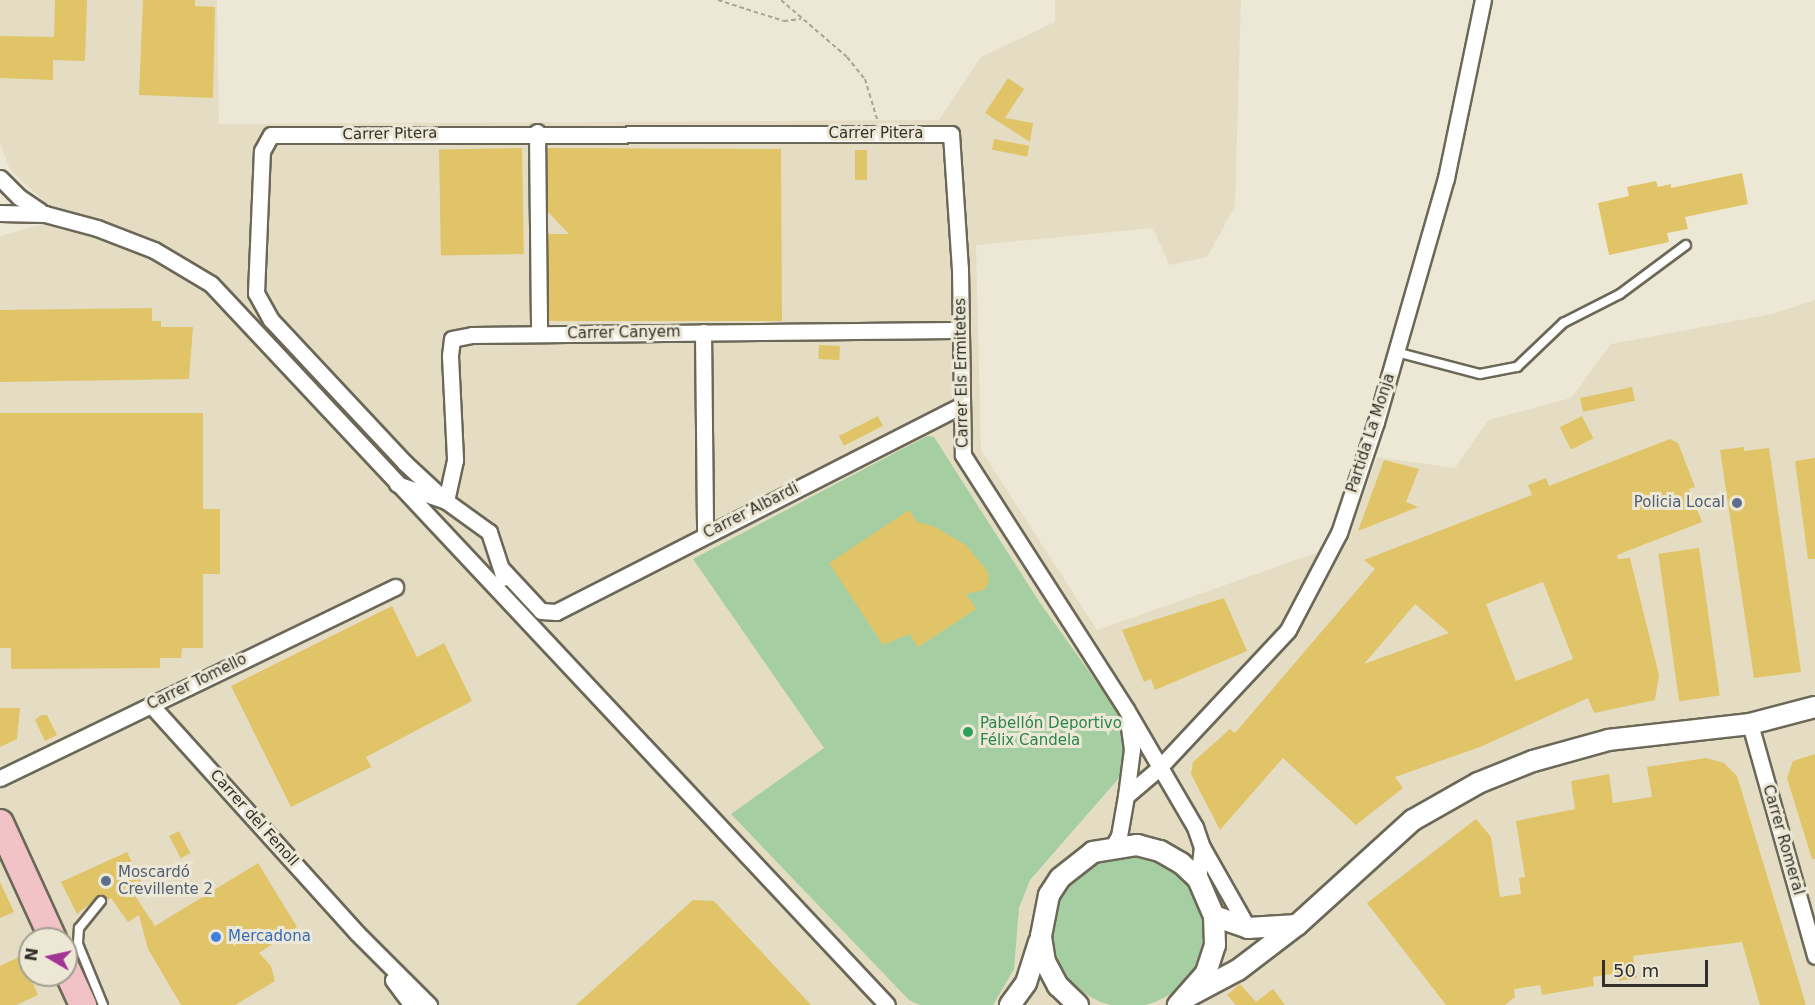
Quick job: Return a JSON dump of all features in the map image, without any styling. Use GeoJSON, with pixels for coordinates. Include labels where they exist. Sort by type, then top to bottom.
{"type":"FeatureCollection","features":[{"type":"Feature","properties":{"kind":"highway"},"geometry":{"type":"LineString","coordinates":[[2,831],[47,927]]}},
{"type":"Feature","properties":{"kind":"highway"},"geometry":{"type":"LineString","coordinates":[[75,987],[83,1005]]}},
{"type":"Feature","properties":{"kind":"street","name":"Partida La Monja"},"geometry":{"type":"LineString","coordinates":[[1126,796],[1158,769],[1288,630],[1339,533],[1396,352],[1446,178],[1483,0]]}},
{"type":"Feature","properties":{"kind":"street","name":"Carrer Pitera"},"geometry":{"type":"LineString","coordinates":[[446,501],[405,463],[272,320],[256,293],[262,151],[271,135],[537,132],[951,134]]}},
{"type":"Feature","properties":{"kind":"street"},"geometry":{"type":"LineString","coordinates":[[537,132],[538,334]]}},
{"type":"Feature","properties":{"kind":"street","name":"Carrer Els Ermitetes"},"geometry":{"type":"LineString","coordinates":[[951,134],[963,455],[1126,709],[1158,769],[1195,827],[1202,847],[1248,928]]}},
{"type":"Feature","properties":{"kind":"street"},"geometry":{"type":"LineString","coordinates":[[0,178],[19,198],[45,214],[154,250],[211,284],[513,610],[887,1005]]}},
{"type":"Feature","properties":{"kind":"street"},"geometry":{"type":"LineString","coordinates":[[0,213],[45,214]]}},
{"type":"Feature","properties":{"kind":"street","name":"Carrer Canyem"},"geometry":{"type":"LineString","coordinates":[[446,501],[455,460],[450,356],[452,339],[538,334],[960,330]]}},
{"type":"Feature","properties":{"kind":"street"},"geometry":{"type":"LineString","coordinates":[[703,332],[705,534]]}},
{"type":"Feature","properties":{"kind":"street","name":"Carrer Albardi"},"geometry":{"type":"LineString","coordinates":[[502,569],[541,611],[556,612],[705,534],[960,406]]}},
{"type":"Feature","properties":{"kind":"street"},"geometry":{"type":"LineString","coordinates":[[395,483],[446,501],[489,532],[513,610]]}},
{"type":"Feature","properties":{"kind":"street","name":"Carrer Tomello"},"geometry":{"type":"LineString","coordinates":[[0,778],[395,587]]}},
{"type":"Feature","properties":{"kind":"street","name":"Carrer del Fenoll"},"geometry":{"type":"LineString","coordinates":[[151,705],[357,933],[429,1005]]}},
{"type":"Feature","properties":{"kind":"street"},"geometry":{"type":"LineString","coordinates":[[1183,1002],[1238,970],[1297,925],[1413,820],[1478,783],[1533,761],[1608,740],[1750,724],[1815,707]]}},
{"type":"Feature","properties":{"kind":"street","name":"Carrer Els Ermitetes"},"geometry":{"type":"LineString","coordinates":[[1113,846],[1119,836],[1132,749],[1126,709]]}},
{"type":"Feature","properties":{"kind":"street","name":"Carrer Romeral"},"geometry":{"type":"LineString","coordinates":[[1750,724],[1815,956]]}},
{"type":"Feature","properties":{"kind":"street"},"geometry":{"type":"LineString","coordinates":[[1010,1005],[1034,965],[1049,896],[1060,878],[1084,858],[1113,846],[1137,846],[1160,851],[1181,863],[1198,879],[1214,916],[1215,945],[1206,973],[1183,1002]]}},
{"type":"Feature","properties":{"kind":"street"},"geometry":{"type":"LineString","coordinates":[[1198,879],[1202,847]]}},
{"type":"Feature","properties":{"kind":"street"},"geometry":{"type":"LineString","coordinates":[[1214,916],[1248,928],[1297,925]]}},
{"type":"Feature","properties":{"kind":"street","name":"Carrer del Fenoll"},"geometry":{"type":"LineString","coordinates":[[357,933],[412,1005]]}},
{"type":"Feature","properties":{"kind":"street"},"geometry":{"type":"LineString","coordinates":[[1041,936],[1045,962],[1058,986],[1077,1005]]}},
{"type":"Feature","properties":{"kind":"street"},"geometry":{"type":"LineString","coordinates":[[1053,1005],[1077,1005]]}},
{"type":"Feature","properties":{"kind":"lane"},"geometry":{"type":"LineString","coordinates":[[1396,352],[1480,374],[1517,367],[1563,323],[1620,294],[1686,245]]}},
{"type":"Feature","properties":{"kind":"lane"},"geometry":{"type":"LineString","coordinates":[[101,901],[79,928],[78,944],[103,1005]]}},
{"type":"Feature","properties":{"kind":"path"},"geometry":{"type":"LineString","coordinates":[[718,0],[784,21],[803,19]]}},
{"type":"Feature","properties":{"kind":"path"},"geometry":{"type":"LineString","coordinates":[[781,0],[847,57],[865,79],[875,104],[879,134]]}},
{"type":"Feature","properties":{"kind":"shaded area"},"geometry":{"type":"Polygon","coordinates":[[[0,0],[217,0],[219,124],[939,120],[981,57],[1055,22],[1055,0],[1241,0],[1235,206],[1207,257],[1169,265],[1153,228],[976,245],[981,450],[1097,630],[1347,542],[1377,457],[1455,468],[1488,420],[1571,398],[1611,344],[1772,314],[1815,300],[1815,1005],[0,1005],[0,236],[40,225],[46,203],[10,170],[0,143],[0,0]]]}},
{"type":"Feature","properties":{"kind":"green space","name":"Pabellón Deportivo Félix Candela"},"geometry":{"type":"Polygon","coordinates":[[[927,436],[934,437],[1040,603],[1121,716],[1125,752],[1119,778],[1030,880],[1019,908],[1014,969],[993,1005],[920,1005],[909,1000],[731,814],[824,748],[693,559],[927,436]]]}},
{"type":"Feature","properties":{"kind":"green space"},"geometry":{"type":"Polygon","coordinates":[[[1128,857],[1157,862],[1170,869],[1181,879],[1191,890],[1198,903],[1203,932],[1198,961],[1191,974],[1181,985],[1170,995],[1157,1002],[1128,1007],[1099,1002],[1086,995],[1075,985],[1065,974],[1058,961],[1053,932],[1058,903],[1065,890],[1075,879],[1086,869],[1099,862],[1128,857]]]}},
{"type":"Feature","properties":{"kind":"building"},"geometry":{"type":"Polygon","coordinates":[[[55,0],[87,0],[85,61],[53,60],[53,80],[0,78],[0,36],[54,37],[55,0]]]}},
{"type":"Feature","properties":{"kind":"building"},"geometry":{"type":"Polygon","coordinates":[[[143,0],[195,0],[195,6],[215,7],[213,98],[139,95],[143,0]]]}},
{"type":"Feature","properties":{"kind":"building"},"geometry":{"type":"Polygon","coordinates":[[[1008,78],[1024,89],[1005,118],[1033,123],[1030,142],[985,113],[1008,78]]]}},
{"type":"Feature","properties":{"kind":"building"},"geometry":{"type":"Polygon","coordinates":[[[994,139],[1029,146],[1027,157],[992,150],[994,139]]]}},
{"type":"Feature","properties":{"kind":"building"},"geometry":{"type":"Polygon","coordinates":[[[522,148],[524,254],[441,255],[439,149],[522,148]]]}},
{"type":"Feature","properties":{"kind":"building"},"geometry":{"type":"Polygon","coordinates":[[[547,148],[781,149],[782,321],[549,321],[548,234],[569,234],[548,212],[547,148]]]}},
{"type":"Feature","properties":{"kind":"building"},"geometry":{"type":"Polygon","coordinates":[[[855,150],[867,150],[867,180],[855,180],[855,150]]]}},
{"type":"Feature","properties":{"kind":"building"},"geometry":{"type":"Polygon","coordinates":[[[1742,173],[1748,204],[1685,217],[1688,229],[1667,233],[1669,242],[1609,255],[1598,203],[1629,196],[1627,187],[1656,181],[1658,187],[1671,184],[1671,188],[1742,173]]]}},
{"type":"Feature","properties":{"kind":"building"},"geometry":{"type":"Polygon","coordinates":[[[152,308],[152,321],[161,321],[161,327],[193,327],[189,379],[0,382],[0,310],[152,308]]]}},
{"type":"Feature","properties":{"kind":"building"},"geometry":{"type":"Polygon","coordinates":[[[819,345],[840,346],[839,360],[818,359],[819,345]]]}},
{"type":"Feature","properties":{"kind":"building"},"geometry":{"type":"Polygon","coordinates":[[[1632,387],[1635,401],[1583,412],[1580,398],[1632,387]]]}},
{"type":"Feature","properties":{"kind":"building"},"geometry":{"type":"Polygon","coordinates":[[[0,413],[203,413],[203,509],[220,509],[220,574],[203,574],[203,648],[182,648],[181,658],[160,658],[160,668],[11,669],[11,648],[0,648],[0,413]]]}},
{"type":"Feature","properties":{"kind":"building"},"geometry":{"type":"Polygon","coordinates":[[[878,416],[883,426],[844,446],[839,436],[878,416]]]}},
{"type":"Feature","properties":{"kind":"building"},"geometry":{"type":"Polygon","coordinates":[[[1582,416],[1593,438],[1571,450],[1560,427],[1582,416]]]}},
{"type":"Feature","properties":{"kind":"building"},"geometry":{"type":"Polygon","coordinates":[[[1670,439],[1678,443],[1695,487],[1689,489],[1702,522],[1617,555],[1618,559],[1630,558],[1659,675],[1655,700],[1594,713],[1588,698],[1480,747],[1395,777],[1403,788],[1356,825],[1283,758],[1220,830],[1191,774],[1193,762],[1230,729],[1235,733],[1375,569],[1364,560],[1532,495],[1528,485],[1546,478],[1549,486],[1670,439]],[[1543,582],[1486,604],[1516,681],[1573,659],[1543,582]],[[1415,604],[1364,664],[1449,633],[1415,604]]]}},
{"type":"Feature","properties":{"kind":"building"},"geometry":{"type":"Polygon","coordinates":[[[1744,447],[1744,451],[1769,448],[1801,672],[1754,678],[1720,450],[1744,447]]]}},
{"type":"Feature","properties":{"kind":"building"},"geometry":{"type":"Polygon","coordinates":[[[1815,458],[1815,559],[1808,559],[1795,461],[1815,458]]]}},
{"type":"Feature","properties":{"kind":"building"},"geometry":{"type":"Polygon","coordinates":[[[1384,460],[1419,469],[1406,502],[1418,507],[1358,531],[1384,460]]]}},
{"type":"Feature","properties":{"kind":"building"},"geometry":{"type":"Polygon","coordinates":[[[909,510],[917,522],[933,526],[966,545],[988,572],[989,581],[984,590],[966,594],[976,609],[918,647],[909,634],[883,645],[829,563],[909,510]]]}},
{"type":"Feature","properties":{"kind":"building"},"geometry":{"type":"Polygon","coordinates":[[[1699,548],[1720,696],[1679,701],[1658,554],[1699,548]]]}},
{"type":"Feature","properties":{"kind":"building"},"geometry":{"type":"Polygon","coordinates":[[[1224,598],[1247,651],[1155,690],[1151,679],[1144,682],[1122,630],[1224,598]]]}},
{"type":"Feature","properties":{"kind":"building"},"geometry":{"type":"Polygon","coordinates":[[[392,606],[417,657],[444,643],[472,701],[366,757],[371,767],[291,807],[231,686],[392,606]]]}},
{"type":"Feature","properties":{"kind":"building"},"geometry":{"type":"Polygon","coordinates":[[[0,708],[20,708],[17,739],[0,747],[0,708]]]}},
{"type":"Feature","properties":{"kind":"building"},"geometry":{"type":"Polygon","coordinates":[[[41,715],[47,715],[57,735],[45,741],[35,720],[41,715]]]}},
{"type":"Feature","properties":{"kind":"building"},"geometry":{"type":"Polygon","coordinates":[[[1815,754],[1815,859],[1812,859],[1787,778],[1793,761],[1815,754]]]}},
{"type":"Feature","properties":{"kind":"building"},"geometry":{"type":"Polygon","coordinates":[[[1706,758],[1724,763],[1737,776],[1806,1005],[1760,1005],[1742,942],[1633,956],[1637,978],[1619,981],[1618,973],[1593,977],[1594,986],[1542,995],[1540,985],[1514,989],[1515,997],[1505,1005],[1446,1005],[1367,903],[1476,819],[1491,837],[1500,897],[1521,894],[1519,878],[1525,877],[1516,821],[1575,809],[1571,781],[1609,774],[1613,803],[1652,797],[1647,767],[1706,758]]]}},
{"type":"Feature","properties":{"kind":"building"},"geometry":{"type":"Polygon","coordinates":[[[179,831],[190,853],[181,858],[169,836],[179,831]]]}},
{"type":"Feature","properties":{"kind":"building","name":"Mercadona"},"geometry":{"type":"Polygon","coordinates":[[[127,852],[141,881],[129,887],[155,926],[258,863],[297,927],[259,953],[271,966],[275,981],[235,1005],[181,1005],[148,949],[139,915],[128,922],[111,898],[107,900],[101,895],[77,914],[61,882],[127,852]]]}},
{"type":"Feature","properties":{"kind":"building"},"geometry":{"type":"Polygon","coordinates":[[[0,882],[14,912],[0,918],[0,882]]]}},
{"type":"Feature","properties":{"kind":"building"},"geometry":{"type":"Polygon","coordinates":[[[693,900],[714,901],[811,1005],[576,1005],[693,900]]]}},
{"type":"Feature","properties":{"kind":"building"},"geometry":{"type":"Polygon","coordinates":[[[18,957],[18,987],[35,987],[38,995],[16,1005],[0,1005],[0,966],[18,957]]]}},
{"type":"Feature","properties":{"kind":"building"},"geometry":{"type":"Polygon","coordinates":[[[1240,984],[1256,1002],[1273,989],[1285,1005],[1236,1005],[1227,995],[1240,984]]]}},
{"type":"Feature","properties":{"kind":"place","name":"Policia Local"},"geometry":{"type":"Point","coordinates":[1737,503]}},
{"type":"Feature","properties":{"kind":"place","name":"Pabellón Deportivo Félix Candela"},"geometry":{"type":"Point","coordinates":[968,732]}},
{"type":"Feature","properties":{"kind":"place","name":"Moscardó Crevillente 2"},"geometry":{"type":"Point","coordinates":[106,881]}},
{"type":"Feature","properties":{"kind":"place","name":"Mercadona"},"geometry":{"type":"Point","coordinates":[216,937]}}]}
